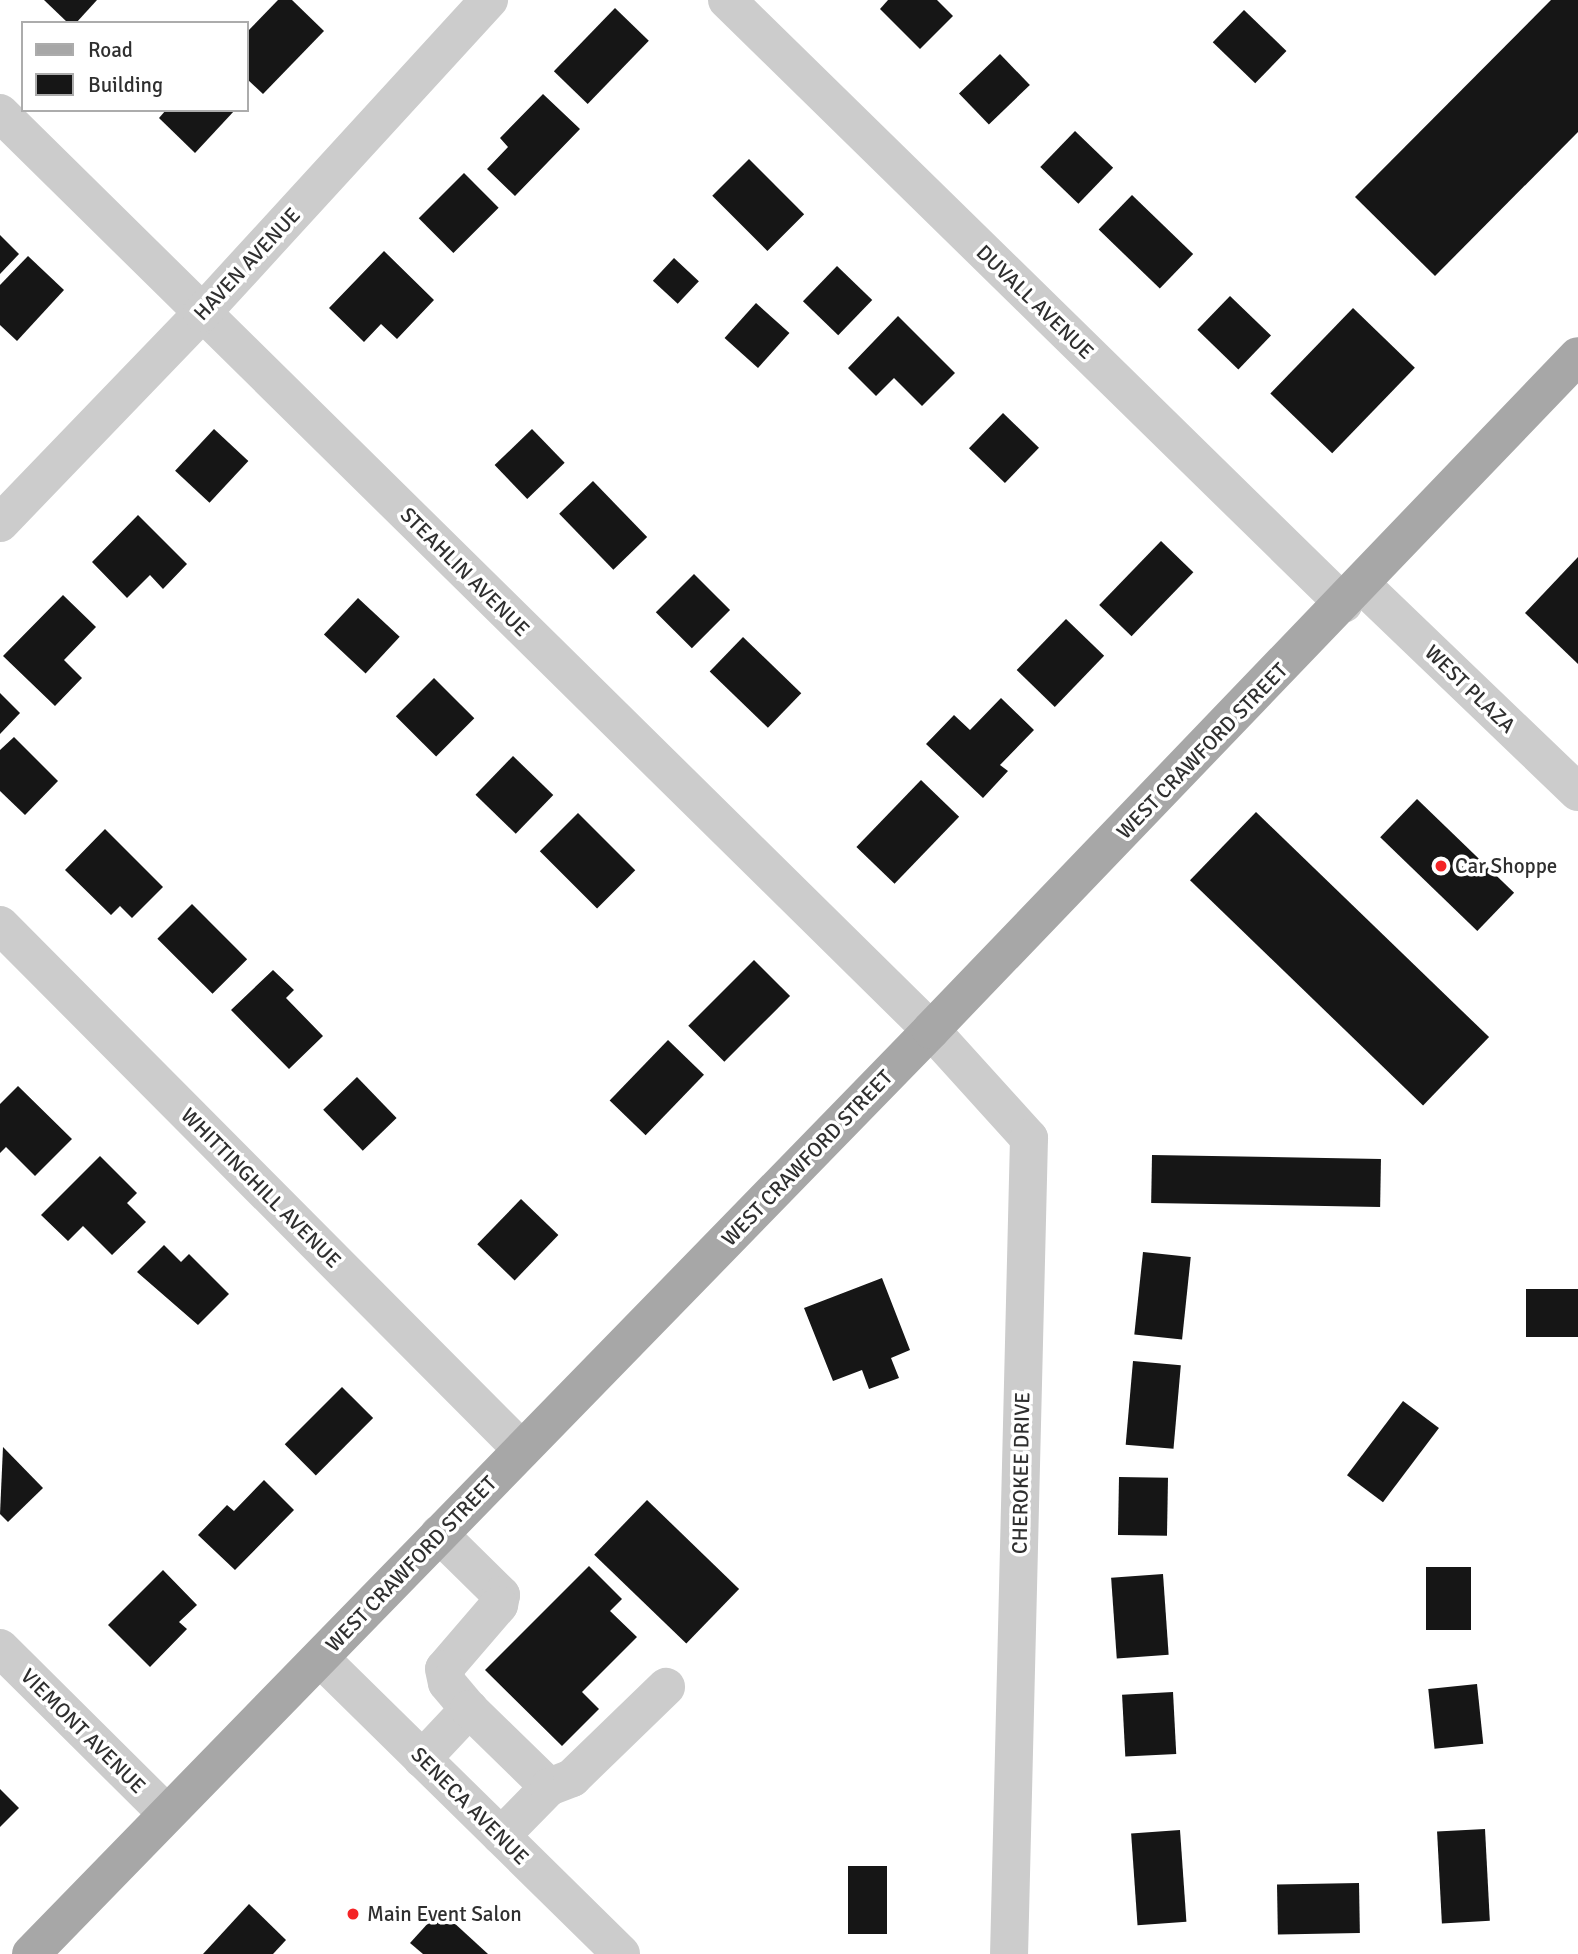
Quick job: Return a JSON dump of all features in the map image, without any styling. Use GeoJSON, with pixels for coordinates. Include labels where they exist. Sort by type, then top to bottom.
{"type":"FeatureCollection","features":[{"type":"Feature","properties":{"kind":"main road","name":"WEST CRAWFORD STREET"},"geometry":{"type":"LineString","coordinates":[[31,1954],[1353,595],[1578,356]]}},
{"type":"Feature","properties":{"kind":"street","name":"HAVEN AVENUE"},"geometry":{"type":"LineString","coordinates":[[0,523],[202,313],[489,0]]}},
{"type":"Feature","properties":{"kind":"street","name":"DUVALL AVENUE"},"geometry":{"type":"LineString","coordinates":[[727,0],[1353,595]]}},
{"type":"Feature","properties":{"kind":"street","name":"STEAHLIN AVENUE"},"geometry":{"type":"LineString","coordinates":[[0,113],[931,1030]]}},
{"type":"Feature","properties":{"kind":"street","name":"WEST PLAZA"},"geometry":{"type":"LineString","coordinates":[[1353,595],[1578,792]]}},
{"type":"Feature","properties":{"kind":"street","name":"WHITTINGHILL AVENUE"},"geometry":{"type":"LineString","coordinates":[[0,925],[522,1450]]}},
{"type":"Feature","properties":{"kind":"street","name":"CHEROKEE DRIVE"},"geometry":{"type":"LineString","coordinates":[[931,1030],[1029,1138],[1009,1954]]}},
{"type":"Feature","properties":{"kind":"street"},"geometry":{"type":"LineString","coordinates":[[439,1534],[501,1595],[499,1605],[444,1670],[447,1682],[469,1709],[549,1787]]}},
{"type":"Feature","properties":{"kind":"street","name":"VIEMONT AVENUE"},"geometry":{"type":"LineString","coordinates":[[0,1648],[167,1814]]}},
{"type":"Feature","properties":{"kind":"street","name":"SENECA AVENUE"},"geometry":{"type":"LineString","coordinates":[[320,1658],[621,1954]]}},
{"type":"Feature","properties":{"kind":"street"},"geometry":{"type":"LineString","coordinates":[[501,1836],[549,1787],[572,1779],[666,1687]]}},
{"type":"Feature","properties":{"kind":"street"},"geometry":{"type":"LineString","coordinates":[[422,1759],[469,1709]]}},
{"type":"Feature","properties":{"kind":"building"},"geometry":{"type":"Polygon","coordinates":[[[44,0],[97,0],[78,21],[66,21],[44,0]]]}},
{"type":"Feature","properties":{"kind":"building"},"geometry":{"type":"Polygon","coordinates":[[[278,0],[292,0],[324,31],[263,94],[248,80],[248,31],[278,0]]]}},
{"type":"Feature","properties":{"kind":"building"},"geometry":{"type":"Polygon","coordinates":[[[888,0],[937,0],[953,16],[920,49],[880,9],[888,0]]]}},
{"type":"Feature","properties":{"kind":"building"},"geometry":{"type":"Polygon","coordinates":[[[1551,0],[1578,0],[1578,132],[1435,276],[1355,197],[1551,0]]]}},
{"type":"Feature","properties":{"kind":"building"},"geometry":{"type":"Polygon","coordinates":[[[615,8],[649,41],[588,104],[554,71],[615,8]]]}},
{"type":"Feature","properties":{"kind":"building"},"geometry":{"type":"Polygon","coordinates":[[[1244,10],[1286,51],[1255,83],[1213,42],[1244,10]]]}},
{"type":"Feature","properties":{"kind":"building"},"geometry":{"type":"Polygon","coordinates":[[[1000,54],[1030,85],[989,125],[959,94],[1000,54]]]}},
{"type":"Feature","properties":{"kind":"building"},"geometry":{"type":"Polygon","coordinates":[[[543,94],[580,129],[515,196],[487,169],[508,147],[500,138],[543,94]]]}},
{"type":"Feature","properties":{"kind":"building"},"geometry":{"type":"Polygon","coordinates":[[[164,112],[233,112],[195,153],[159,118],[164,112]]]}},
{"type":"Feature","properties":{"kind":"building"},"geometry":{"type":"Polygon","coordinates":[[[1075,131],[1113,168],[1078,204],[1040,167],[1075,131]]]}},
{"type":"Feature","properties":{"kind":"building"},"geometry":{"type":"Polygon","coordinates":[[[749,159],[804,214],[767,251],[712,196],[749,159]]]}},
{"type":"Feature","properties":{"kind":"building"},"geometry":{"type":"Polygon","coordinates":[[[464,173],[499,208],[453,253],[419,218],[464,173]]]}},
{"type":"Feature","properties":{"kind":"building"},"geometry":{"type":"Polygon","coordinates":[[[1132,195],[1193,254],[1160,289],[1099,230],[1132,195]]]}},
{"type":"Feature","properties":{"kind":"building"},"geometry":{"type":"Polygon","coordinates":[[[0,235],[19,254],[0,274],[0,235]]]}},
{"type":"Feature","properties":{"kind":"building"},"geometry":{"type":"Polygon","coordinates":[[[384,251],[434,300],[397,339],[381,324],[364,342],[329,308],[384,251]]]}},
{"type":"Feature","properties":{"kind":"building"},"geometry":{"type":"Polygon","coordinates":[[[28,256],[64,290],[17,341],[0,325],[0,285],[28,256]]]}},
{"type":"Feature","properties":{"kind":"building"},"geometry":{"type":"Polygon","coordinates":[[[674,258],[699,281],[678,304],[653,281],[674,258]]]}},
{"type":"Feature","properties":{"kind":"building"},"geometry":{"type":"Polygon","coordinates":[[[837,266],[872,300],[838,335],[803,301],[837,266]]]}},
{"type":"Feature","properties":{"kind":"building"},"geometry":{"type":"Polygon","coordinates":[[[1230,296],[1271,336],[1238,369],[1197,330],[1230,296]]]}},
{"type":"Feature","properties":{"kind":"building"},"geometry":{"type":"Polygon","coordinates":[[[756,303],[789,333],[758,368],[725,338],[756,303]]]}},
{"type":"Feature","properties":{"kind":"building"},"geometry":{"type":"Polygon","coordinates":[[[1353,308],[1415,368],[1332,453],[1270,394],[1353,308]]]}},
{"type":"Feature","properties":{"kind":"building"},"geometry":{"type":"Polygon","coordinates":[[[898,316],[955,373],[922,406],[894,378],[876,396],[848,368],[898,316]]]}},
{"type":"Feature","properties":{"kind":"building"},"geometry":{"type":"Polygon","coordinates":[[[1003,413],[1039,448],[1005,483],[969,448],[1003,413]]]}},
{"type":"Feature","properties":{"kind":"building"},"geometry":{"type":"Polygon","coordinates":[[[214,429],[248,461],[209,503],[175,471],[214,429]]]}},
{"type":"Feature","properties":{"kind":"building"},"geometry":{"type":"Polygon","coordinates":[[[532,429],[565,463],[527,499],[495,465],[532,429]]]}},
{"type":"Feature","properties":{"kind":"building"},"geometry":{"type":"Polygon","coordinates":[[[593,481],[647,537],[613,570],[559,514],[593,481]]]}},
{"type":"Feature","properties":{"kind":"building"},"geometry":{"type":"Polygon","coordinates":[[[138,515],[187,564],[163,589],[150,575],[127,598],[92,562],[138,515]]]}},
{"type":"Feature","properties":{"kind":"building"},"geometry":{"type":"Polygon","coordinates":[[[1161,541],[1193,572],[1132,636],[1099,605],[1161,541]]]}},
{"type":"Feature","properties":{"kind":"building"},"geometry":{"type":"Polygon","coordinates":[[[1578,557],[1578,664],[1525,613],[1578,557]]]}},
{"type":"Feature","properties":{"kind":"building"},"geometry":{"type":"Polygon","coordinates":[[[694,574],[730,610],[692,648],[656,612],[694,574]]]}},
{"type":"Feature","properties":{"kind":"building"},"geometry":{"type":"Polygon","coordinates":[[[63,595],[96,627],[64,660],[82,678],[55,706],[3,656],[63,595]]]}},
{"type":"Feature","properties":{"kind":"building"},"geometry":{"type":"Polygon","coordinates":[[[358,598],[400,637],[366,673],[324,635],[358,598]]]}},
{"type":"Feature","properties":{"kind":"building"},"geometry":{"type":"Polygon","coordinates":[[[1066,619],[1104,656],[1055,707],[1017,670],[1066,619]]]}},
{"type":"Feature","properties":{"kind":"building"},"geometry":{"type":"Polygon","coordinates":[[[743,637],[801,693],[768,728],[710,672],[743,637]]]}},
{"type":"Feature","properties":{"kind":"building"},"geometry":{"type":"Polygon","coordinates":[[[434,678],[474,718],[436,756],[396,716],[434,678]]]}},
{"type":"Feature","properties":{"kind":"building"},"geometry":{"type":"Polygon","coordinates":[[[0,693],[20,713],[0,734],[0,693]]]}},
{"type":"Feature","properties":{"kind":"building"},"geometry":{"type":"Polygon","coordinates":[[[1001,698],[1034,730],[1000,765],[1008,771],[983,798],[926,744],[954,715],[970,730],[1001,698]]]}},
{"type":"Feature","properties":{"kind":"building"},"geometry":{"type":"Polygon","coordinates":[[[14,737],[58,781],[25,815],[0,791],[0,750],[14,737]]]}},
{"type":"Feature","properties":{"kind":"building"},"geometry":{"type":"Polygon","coordinates":[[[513,756],[553,795],[516,834],[475,795],[513,756]]]}},
{"type":"Feature","properties":{"kind":"building"},"geometry":{"type":"Polygon","coordinates":[[[921,780],[959,817],[895,884],[856,847],[921,780]]]}},
{"type":"Feature","properties":{"kind":"building"},"geometry":{"type":"Polygon","coordinates":[[[1417,799],[1514,893],[1477,931],[1380,837],[1417,799]]]}},
{"type":"Feature","properties":{"kind":"building"},"geometry":{"type":"Polygon","coordinates":[[[1256,812],[1489,1037],[1423,1105],[1190,880],[1256,812]]]}},
{"type":"Feature","properties":{"kind":"building"},"geometry":{"type":"Polygon","coordinates":[[[578,813],[635,870],[597,908],[540,851],[578,813]]]}},
{"type":"Feature","properties":{"kind":"building"},"geometry":{"type":"Polygon","coordinates":[[[105,829],[163,887],[132,918],[120,906],[111,915],[65,870],[105,829]]]}},
{"type":"Feature","properties":{"kind":"building"},"geometry":{"type":"Polygon","coordinates":[[[192,904],[247,959],[213,994],[157,939],[192,904]]]}},
{"type":"Feature","properties":{"kind":"building"},"geometry":{"type":"Polygon","coordinates":[[[754,960],[790,996],[724,1062],[688,1026],[754,960]]]}},
{"type":"Feature","properties":{"kind":"building"},"geometry":{"type":"Polygon","coordinates":[[[273,970],[294,990],[286,998],[323,1036],[289,1069],[231,1010],[273,970]]]}},
{"type":"Feature","properties":{"kind":"building"},"geometry":{"type":"Polygon","coordinates":[[[668,1040],[704,1075],[646,1135],[610,1100],[668,1040]]]}},
{"type":"Feature","properties":{"kind":"building"},"geometry":{"type":"Polygon","coordinates":[[[357,1077],[397,1118],[363,1151],[323,1110],[357,1077]]]}},
{"type":"Feature","properties":{"kind":"building"},"geometry":{"type":"Polygon","coordinates":[[[18,1086],[72,1139],[35,1176],[6,1147],[0,1153],[0,1104],[18,1086]]]}},
{"type":"Feature","properties":{"kind":"building"},"geometry":{"type":"Polygon","coordinates":[[[1152,1155],[1381,1159],[1380,1207],[1151,1203],[1152,1155]]]}},
{"type":"Feature","properties":{"kind":"building"},"geometry":{"type":"Polygon","coordinates":[[[100,1156],[137,1193],[127,1203],[146,1222],[112,1255],[83,1226],[68,1241],[41,1215],[100,1156]]]}},
{"type":"Feature","properties":{"kind":"building"},"geometry":{"type":"Polygon","coordinates":[[[521,1199],[558,1235],[515,1280],[477,1244],[521,1199]]]}},
{"type":"Feature","properties":{"kind":"building"},"geometry":{"type":"Polygon","coordinates":[[[164,1245],[181,1262],[189,1254],[229,1294],[198,1325],[137,1272],[164,1245]]]}},
{"type":"Feature","properties":{"kind":"building"},"geometry":{"type":"Polygon","coordinates":[[[1143,1252],[1191,1257],[1182,1340],[1134,1335],[1143,1252]]]}},
{"type":"Feature","properties":{"kind":"building"},"geometry":{"type":"Polygon","coordinates":[[[882,1278],[910,1350],[891,1358],[899,1378],[869,1389],[862,1370],[833,1381],[804,1308],[882,1278]]]}},
{"type":"Feature","properties":{"kind":"building"},"geometry":{"type":"Polygon","coordinates":[[[1526,1289],[1578,1289],[1578,1337],[1526,1337],[1526,1289]]]}},
{"type":"Feature","properties":{"kind":"building"},"geometry":{"type":"Polygon","coordinates":[[[1133,1361],[1181,1365],[1173,1449],[1126,1445],[1133,1361]]]}},
{"type":"Feature","properties":{"kind":"building"},"geometry":{"type":"Polygon","coordinates":[[[342,1387],[373,1418],[316,1475],[285,1444],[342,1387]]]}},
{"type":"Feature","properties":{"kind":"building"},"geometry":{"type":"Polygon","coordinates":[[[1403,1401],[1439,1428],[1383,1502],[1347,1475],[1403,1401]]]}},
{"type":"Feature","properties":{"kind":"building"},"geometry":{"type":"Polygon","coordinates":[[[3,1447],[43,1488],[8,1522],[0,1514],[3,1447]]]}},
{"type":"Feature","properties":{"kind":"building"},"geometry":{"type":"Polygon","coordinates":[[[1119,1477],[1168,1478],[1167,1536],[1118,1535],[1119,1477]]]}},
{"type":"Feature","properties":{"kind":"building"},"geometry":{"type":"Polygon","coordinates":[[[264,1480],[294,1510],[235,1570],[198,1535],[227,1505],[234,1511],[264,1480]]]}},
{"type":"Feature","properties":{"kind":"building"},"geometry":{"type":"Polygon","coordinates":[[[647,1500],[739,1589],[686,1644],[594,1555],[647,1500]]]}},
{"type":"Feature","properties":{"kind":"building"},"geometry":{"type":"Polygon","coordinates":[[[589,1566],[622,1599],[610,1611],[637,1637],[582,1692],[599,1709],[562,1746],[485,1670],[589,1566]]]}},
{"type":"Feature","properties":{"kind":"building"},"geometry":{"type":"Polygon","coordinates":[[[1426,1567],[1471,1567],[1471,1630],[1426,1630],[1426,1567]]]}},
{"type":"Feature","properties":{"kind":"building"},"geometry":{"type":"Polygon","coordinates":[[[163,1570],[197,1605],[179,1622],[187,1629],[150,1667],[108,1625],[163,1570]]]}},
{"type":"Feature","properties":{"kind":"building"},"geometry":{"type":"Polygon","coordinates":[[[1163,1574],[1169,1655],[1117,1658],[1111,1578],[1163,1574]]]}},
{"type":"Feature","properties":{"kind":"building"},"geometry":{"type":"Polygon","coordinates":[[[1477,1684],[1483,1744],[1435,1749],[1428,1689],[1477,1684]]]}},
{"type":"Feature","properties":{"kind":"building"},"geometry":{"type":"Polygon","coordinates":[[[1173,1692],[1176,1754],[1125,1757],[1122,1695],[1173,1692]]]}},
{"type":"Feature","properties":{"kind":"building"},"geometry":{"type":"Polygon","coordinates":[[[0,1789],[19,1808],[0,1827],[0,1789]]]}},
{"type":"Feature","properties":{"kind":"building"},"geometry":{"type":"Polygon","coordinates":[[[1485,1829],[1490,1921],[1442,1923],[1437,1832],[1485,1829]]]}},
{"type":"Feature","properties":{"kind":"building"},"geometry":{"type":"Polygon","coordinates":[[[1180,1830],[1186,1922],[1138,1925],[1131,1833],[1180,1830]]]}},
{"type":"Feature","properties":{"kind":"building"},"geometry":{"type":"Polygon","coordinates":[[[848,1866],[887,1866],[887,1934],[848,1934],[848,1866]]]}},
{"type":"Feature","properties":{"kind":"building"},"geometry":{"type":"Polygon","coordinates":[[[1359,1883],[1360,1933],[1278,1934],[1277,1884],[1359,1883]]]}},
{"type":"Feature","properties":{"kind":"building"},"geometry":{"type":"Polygon","coordinates":[[[249,1904],[286,1940],[273,1954],[203,1954],[249,1904]]]}},
{"type":"Feature","properties":{"kind":"building"},"geometry":{"type":"Polygon","coordinates":[[[440,1910],[488,1954],[423,1954],[410,1943],[440,1910]]]}},
{"type":"Feature","properties":{"kind":"place","name":"Car Shoppe"},"geometry":{"type":"Point","coordinates":[1441,866]}},
{"type":"Feature","properties":{"kind":"place","name":"Main Event Salon"},"geometry":{"type":"Point","coordinates":[353,1914]}}]}
